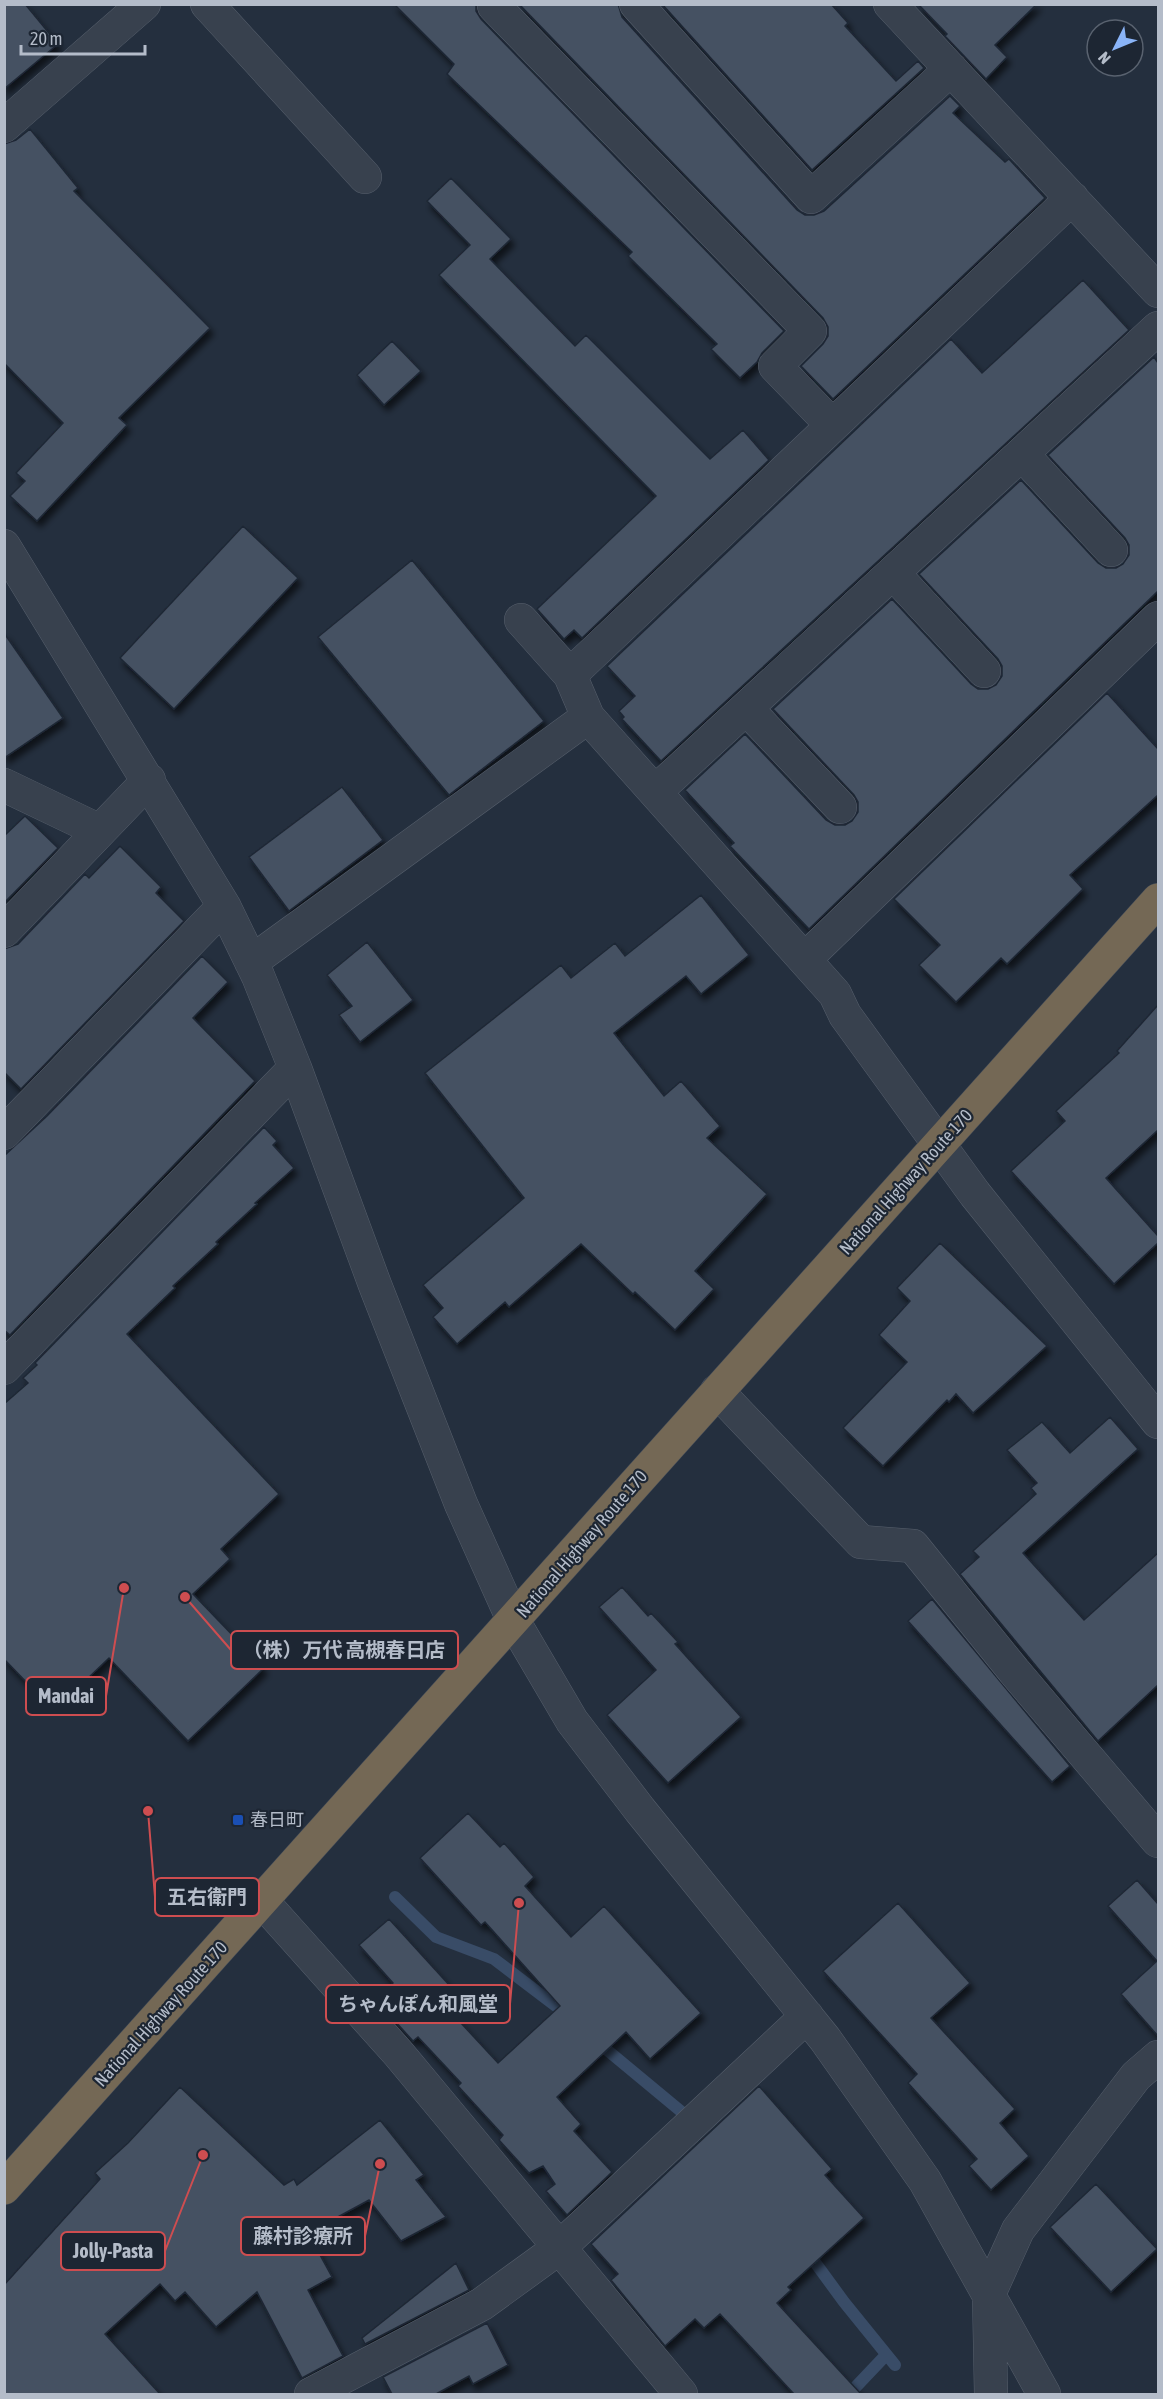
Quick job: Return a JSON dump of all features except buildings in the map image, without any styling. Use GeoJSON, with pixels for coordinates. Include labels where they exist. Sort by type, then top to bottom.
{"type":"FeatureCollection","features":[{"type":"Feature","properties":{"kind":"highway","name":"National Highway Route 170"},"geometry":{"type":"LineString","coordinates":[[4,2188],[514,1622],[717,1391],[1158,900]]}},
{"type":"Feature","properties":{"kind":"street"},"geometry":{"type":"LineString","coordinates":[[4,126],[144,4]]}},
{"type":"Feature","properties":{"kind":"street"},"geometry":{"type":"LineString","coordinates":[[207,4],[365,177]]}},
{"type":"Feature","properties":{"kind":"street"},"geometry":{"type":"LineString","coordinates":[[636,4],[811,197],[951,69]]}},
{"type":"Feature","properties":{"kind":"street"},"geometry":{"type":"LineString","coordinates":[[890,4],[1158,291]]}},
{"type":"Feature","properties":{"kind":"street"},"geometry":{"type":"LineString","coordinates":[[494,6],[810,331],[775,366],[832,425]]}},
{"type":"Feature","properties":{"kind":"street"},"geometry":{"type":"LineString","coordinates":[[570,675],[1072,198]]}},
{"type":"Feature","properties":{"kind":"street"},"geometry":{"type":"LineString","coordinates":[[655,792],[1158,328]]}},
{"type":"Feature","properties":{"kind":"street"},"geometry":{"type":"LineString","coordinates":[[1022,454],[1111,550]]}},
{"type":"Feature","properties":{"kind":"street"},"geometry":{"type":"LineString","coordinates":[[4,546],[224,906],[251,962],[295,1068],[375,1285],[456,1493],[514,1622],[572,1721],[640,1810],[825,2039],[925,2181],[1044,2394]]}},
{"type":"Feature","properties":{"kind":"street"},"geometry":{"type":"LineString","coordinates":[[893,573],[984,671]]}},
{"type":"Feature","properties":{"kind":"street"},"geometry":{"type":"LineString","coordinates":[[805,959],[1158,618]]}},
{"type":"Feature","properties":{"kind":"street"},"geometry":{"type":"LineString","coordinates":[[521,620],[570,675],[588,717],[835,994],[845,1015],[975,1194],[1158,1422]]}},
{"type":"Feature","properties":{"kind":"street"},"geometry":{"type":"LineString","coordinates":[[746,708],[840,807]]}},
{"type":"Feature","properties":{"kind":"street"},"geometry":{"type":"LineString","coordinates":[[251,962],[588,717]]}},
{"type":"Feature","properties":{"kind":"street"},"geometry":{"type":"LineString","coordinates":[[4,931],[149,780]]}},
{"type":"Feature","properties":{"kind":"street"},"geometry":{"type":"LineString","coordinates":[[4,785],[100,831]]}},
{"type":"Feature","properties":{"kind":"street"},"geometry":{"type":"LineString","coordinates":[[4,1133],[224,906]]}},
{"type":"Feature","properties":{"kind":"street"},"geometry":{"type":"LineString","coordinates":[[4,1368],[295,1068]]}},
{"type":"Feature","properties":{"kind":"street"},"geometry":{"type":"LineString","coordinates":[[717,1391],[861,1542],[913,1546],[1014,1671],[1158,1841]]}},
{"type":"Feature","properties":{"kind":"street"},"geometry":{"type":"LineString","coordinates":[[262,1901],[398,2053],[681,2394]]}},
{"type":"Feature","properties":{"kind":"street"},"geometry":{"type":"LineString","coordinates":[[311,2394],[482,2304],[559,2248],[807,2016]]}},
{"type":"Feature","properties":{"kind":"street"},"geometry":{"type":"LineString","coordinates":[[991,2394],[989,2294],[1018,2230],[1137,2076],[1158,2057]]}},
{"type":"Feature","properties":{"kind":"waterway"},"geometry":{"type":"LineString","coordinates":[[395,1897],[436,1937],[494,1959],[569,2016]]}},
{"type":"Feature","properties":{"kind":"waterway"},"geometry":{"type":"LineString","coordinates":[[595,2040],[689,2118]]}},
{"type":"Feature","properties":{"kind":"waterway"},"geometry":{"type":"LineString","coordinates":[[806,2250],[895,2365]]}},
{"type":"Feature","properties":{"kind":"waterway"},"geometry":{"type":"LineString","coordinates":[[849,2394],[886,2355]]}},
{"type":"Feature","properties":{"kind":"place","name":"Mandai"},"geometry":{"type":"Point","coordinates":[124,1588]}},
{"type":"Feature","properties":{"kind":"place","name":"（株）万代 高槻春日店"},"geometry":{"type":"Point","coordinates":[185,1597]}},
{"type":"Feature","properties":{"kind":"place","name":"五右衛門"},"geometry":{"type":"Point","coordinates":[148,1811]}},
{"type":"Feature","properties":{"kind":"place","name":"春日町"},"geometry":{"type":"Point","coordinates":[238,1820]}},
{"type":"Feature","properties":{"kind":"place","name":"ちゃんぽん和風堂"},"geometry":{"type":"Point","coordinates":[519,1903]}},
{"type":"Feature","properties":{"kind":"place","name":"Jolly-Pasta"},"geometry":{"type":"Point","coordinates":[203,2155]}},
{"type":"Feature","properties":{"kind":"place","name":"藤村診療所"},"geometry":{"type":"Point","coordinates":[380,2164]}}]}
